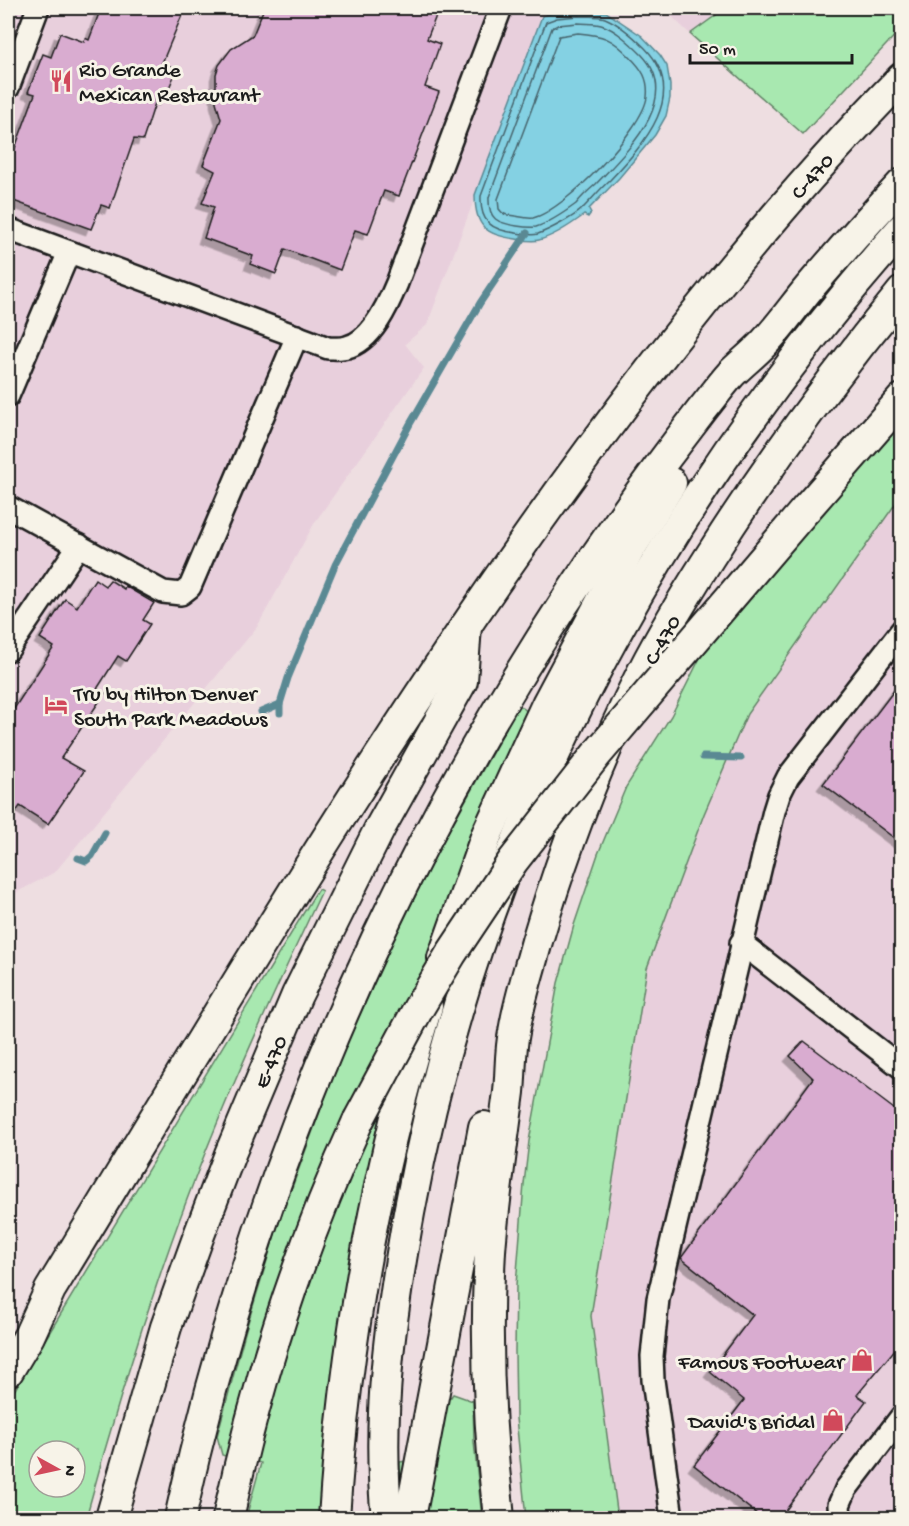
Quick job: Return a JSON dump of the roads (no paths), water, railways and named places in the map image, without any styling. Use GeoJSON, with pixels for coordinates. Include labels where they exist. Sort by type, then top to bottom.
{"type":"FeatureCollection","features":[{"type":"Feature","properties":{"kind":"highway","name":"C-470"},"geometry":{"type":"LineString","coordinates":[[50,1290],[300,878],[466,623],[583,460],[687,322],[819,166],[902,78]]}},
{"type":"Feature","properties":{"kind":"highway"},"geometry":{"type":"LineString","coordinates":[[180,1518],[216,1372],[265,1210],[332,1036],[365,961],[448,797],[489,724],[573,591],[697,417],[731,374],[766,341],[815,281],[902,184]]}},
{"type":"Feature","properties":{"kind":"highway"},"geometry":{"type":"LineString","coordinates":[[387,1518],[384,1476],[387,1372],[406,1228],[445,1051],[494,898],[573,712],[613,636],[660,555],[732,444],[791,362],[829,314],[902,230]]}},
{"type":"Feature","properties":{"kind":"highway","name":"C-470"},"geometry":{"type":"LineString","coordinates":[[513,1034],[541,929],[573,831],[590,786],[637,682],[680,605],[753,489],[839,371],[902,292]]}},
{"type":"Feature","properties":{"kind":"highway"},"geometry":{"type":"LineString","coordinates":[[334,1518],[352,1350],[363,1274],[382,1177],[426,1008],[469,882],[499,805],[528,743],[611,583],[644,525],[698,443],[741,386],[766,341]]}},
{"type":"Feature","properties":{"kind":"highway"},"geometry":{"type":"LineString","coordinates":[[229,1515],[264,1369],[312,1228],[358,1121],[418,1009],[451,954],[531,836],[596,755],[902,399]]}},
{"type":"Feature","properties":{"kind":"highway","name":"E-470"},"geometry":{"type":"LineString","coordinates":[[111,1518],[166,1327],[203,1224],[297,995],[386,817],[462,681],[466,623]]}},
{"type":"Feature","properties":{"kind":"highway"},"geometry":{"type":"LineString","coordinates":[[410,1518],[495,1074],[513,1034]]}},
{"type":"Feature","properties":{"kind":"highway"},"geometry":{"type":"LineString","coordinates":[[500,1518],[490,1414],[488,1303],[494,1200],[509,1090],[513,1034]]}},
{"type":"Feature","properties":{"kind":"highway"},"geometry":{"type":"LineString","coordinates":[[8,1334],[16,1321],[50,1290]]}},
{"type":"Feature","properties":{"kind":"highway"},"geometry":{"type":"LineString","coordinates":[[8,1371],[29,1336],[50,1290]]}},
{"type":"Feature","properties":{"kind":"lane"},"geometry":{"type":"LineString","coordinates":[[8,88],[38,8]]}},
{"type":"Feature","properties":{"kind":"lane"},"geometry":{"type":"LineString","coordinates":[[8,229],[328,348],[346,348],[357,344],[386,309],[501,8]]}},
{"type":"Feature","properties":{"kind":"lane"},"geometry":{"type":"LineString","coordinates":[[8,396],[69,252]]}},
{"type":"Feature","properties":{"kind":"lane"},"geometry":{"type":"LineString","coordinates":[[8,507],[163,592],[181,594],[190,587],[297,336]]}},
{"type":"Feature","properties":{"kind":"lane"},"geometry":{"type":"LineString","coordinates":[[8,650],[79,545]]}},
{"type":"Feature","properties":{"kind":"lane"},"geometry":{"type":"LineString","coordinates":[[672,1518],[653,1380],[652,1356],[658,1299],[741,943],[779,795],[788,777],[902,630]]}},
{"type":"Feature","properties":{"kind":"lane"},"geometry":{"type":"LineString","coordinates":[[741,943],[902,1068]]}},
{"type":"Feature","properties":{"kind":"lane"},"geometry":{"type":"LineString","coordinates":[[840,1518],[839,1505],[846,1489],[902,1416]]}},
{"type":"Feature","properties":{"kind":"water"},"geometry":{"type":"Polygon","coordinates":[[[576,10],[606,12],[642,36],[660,55],[667,66],[670,85],[666,116],[655,135],[589,209],[591,213],[588,217],[584,215],[557,233],[537,241],[497,235],[484,228],[480,222],[475,195],[542,16],[576,10]]]}},
{"type":"Feature","properties":{"kind":"waterway"},"geometry":{"type":"LineString","coordinates":[[280,713],[280,704],[288,678],[335,565],[410,424],[480,303],[527,233]]}},
{"type":"Feature","properties":{"kind":"waterway"},"geometry":{"type":"LineString","coordinates":[[261,712],[280,704]]}},
{"type":"Feature","properties":{"kind":"waterway"},"geometry":{"type":"LineString","coordinates":[[703,757],[741,758]]}},
{"type":"Feature","properties":{"kind":"waterway"},"geometry":{"type":"LineString","coordinates":[[78,858],[86,861],[92,856],[105,833]]}},
{"type":"Feature","properties":{"kind":"place","name":"Rio Grande Mexican Restaurant"},"geometry":{"type":"Point","coordinates":[61,81]}},
{"type":"Feature","properties":{"kind":"place","name":"Tru by Hilton Denver South Park Meadows"},"geometry":{"type":"Point","coordinates":[56,705]}},
{"type":"Feature","properties":{"kind":"place","name":"Famous Footwear"},"geometry":{"type":"Point","coordinates":[862,1360]}},
{"type":"Feature","properties":{"kind":"place","name":"David's Bridal"},"geometry":{"type":"Point","coordinates":[833,1420]}}]}
